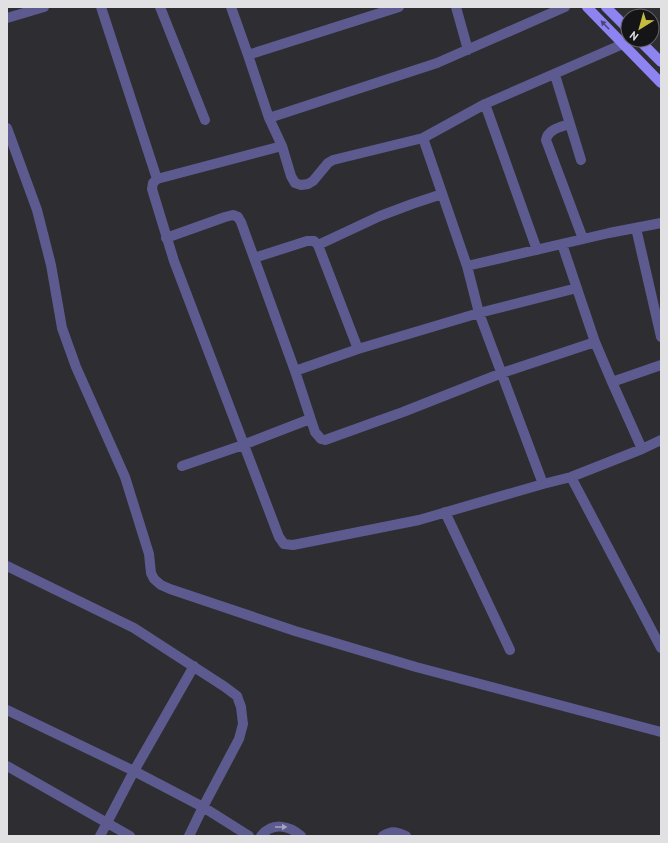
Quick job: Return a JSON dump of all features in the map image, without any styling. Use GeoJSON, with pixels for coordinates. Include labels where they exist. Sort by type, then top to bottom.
{"type":"FeatureCollection","features":[{"type":"Feature","properties":{"kind":"main road"},"geometry":{"type":"LineString","coordinates":[[587,7],[620,41]]}},
{"type":"Feature","properties":{"kind":"main road"},"geometry":{"type":"LineString","coordinates":[[606,7],[620,21]]}},
{"type":"Feature","properties":{"kind":"main road"},"geometry":{"type":"LineString","coordinates":[[627,48],[661,84]]}},
{"type":"Feature","properties":{"kind":"main road"},"geometry":{"type":"LineString","coordinates":[[647,48],[661,62]]}},
{"type":"Feature","properties":{"kind":"street"},"geometry":{"type":"LineString","coordinates":[[7,18],[44,7]]}},
{"type":"Feature","properties":{"kind":"street"},"geometry":{"type":"LineString","coordinates":[[101,7],[157,179]]}},
{"type":"Feature","properties":{"kind":"street"},"geometry":{"type":"LineString","coordinates":[[160,7],[205,120]]}},
{"type":"Feature","properties":{"kind":"street"},"geometry":{"type":"LineString","coordinates":[[231,7],[269,118],[282,146],[291,176],[295,182],[301,185],[308,184],[313,181],[328,163],[333,160],[423,138],[485,104],[620,45]]}},
{"type":"Feature","properties":{"kind":"street"},"geometry":{"type":"LineString","coordinates":[[248,55],[399,7]]}},
{"type":"Feature","properties":{"kind":"street"},"geometry":{"type":"LineString","coordinates":[[456,7],[468,50]]}},
{"type":"Feature","properties":{"kind":"street"},"geometry":{"type":"LineString","coordinates":[[269,118],[437,63],[565,7]]}},
{"type":"Feature","properties":{"kind":"street"},"geometry":{"type":"LineString","coordinates":[[555,74],[581,160]]}},
{"type":"Feature","properties":{"kind":"street"},"geometry":{"type":"LineString","coordinates":[[485,104],[537,250]]}},
{"type":"Feature","properties":{"kind":"street"},"geometry":{"type":"LineString","coordinates":[[570,124],[551,131],[548,133],[546,140],[583,239]]}},
{"type":"Feature","properties":{"kind":"street"},"geometry":{"type":"LineString","coordinates":[[7,128],[38,210],[51,265],[62,328],[76,367],[125,477],[148,554],[151,573],[154,579],[161,585],[170,589],[416,668],[661,732]]}},
{"type":"Feature","properties":{"kind":"street"},"geometry":{"type":"LineString","coordinates":[[423,138],[468,266],[479,313],[543,484]]}},
{"type":"Feature","properties":{"kind":"street"},"geometry":{"type":"LineString","coordinates":[[282,146],[157,179],[153,183],[152,189],[174,261],[279,537],[284,544],[293,545],[412,522],[571,477],[661,440]]}},
{"type":"Feature","properties":{"kind":"street"},"geometry":{"type":"LineString","coordinates":[[318,245],[380,216],[442,194]]}},
{"type":"Feature","properties":{"kind":"street"},"geometry":{"type":"LineString","coordinates":[[166,238],[225,216],[232,215],[238,217],[295,371],[315,432],[321,439],[325,440],[403,412],[502,373],[595,342]]}},
{"type":"Feature","properties":{"kind":"street"},"geometry":{"type":"LineString","coordinates":[[468,266],[583,239],[661,223]]}},
{"type":"Feature","properties":{"kind":"street"},"geometry":{"type":"LineString","coordinates":[[636,228],[661,337]]}},
{"type":"Feature","properties":{"kind":"street"},"geometry":{"type":"LineString","coordinates":[[254,258],[307,241],[314,241],[318,245],[358,349]]}},
{"type":"Feature","properties":{"kind":"street"},"geometry":{"type":"LineString","coordinates":[[562,244],[595,342],[642,449]]}},
{"type":"Feature","properties":{"kind":"street"},"geometry":{"type":"LineString","coordinates":[[295,371],[358,349],[479,313],[577,288]]}},
{"type":"Feature","properties":{"kind":"street"},"geometry":{"type":"LineString","coordinates":[[612,382],[661,365]]}},
{"type":"Feature","properties":{"kind":"street"},"geometry":{"type":"LineString","coordinates":[[182,466],[310,419]]}},
{"type":"Feature","properties":{"kind":"street"},"geometry":{"type":"LineString","coordinates":[[571,477],[661,648]]}},
{"type":"Feature","properties":{"kind":"street"},"geometry":{"type":"LineString","coordinates":[[445,512],[510,650]]}},
{"type":"Feature","properties":{"kind":"street"},"geometry":{"type":"LineString","coordinates":[[7,566],[134,628],[194,666],[237,696],[241,706],[243,724],[239,739],[189,836]]}},
{"type":"Feature","properties":{"kind":"street"},"geometry":{"type":"LineString","coordinates":[[100,836],[134,771],[194,666]]}},
{"type":"Feature","properties":{"kind":"street"},"geometry":{"type":"LineString","coordinates":[[7,710],[134,771],[203,807],[249,836]]}},
{"type":"Feature","properties":{"kind":"street"},"geometry":{"type":"LineString","coordinates":[[7,766],[130,836]]}},
{"type":"Feature","properties":{"kind":"street"},"geometry":{"type":"LineString","coordinates":[[260,836],[269,829],[277,826],[294,830],[301,836]]}},
{"type":"Feature","properties":{"kind":"street"},"geometry":{"type":"LineString","coordinates":[[383,836],[389,832],[399,832],[406,836]]}}]}
